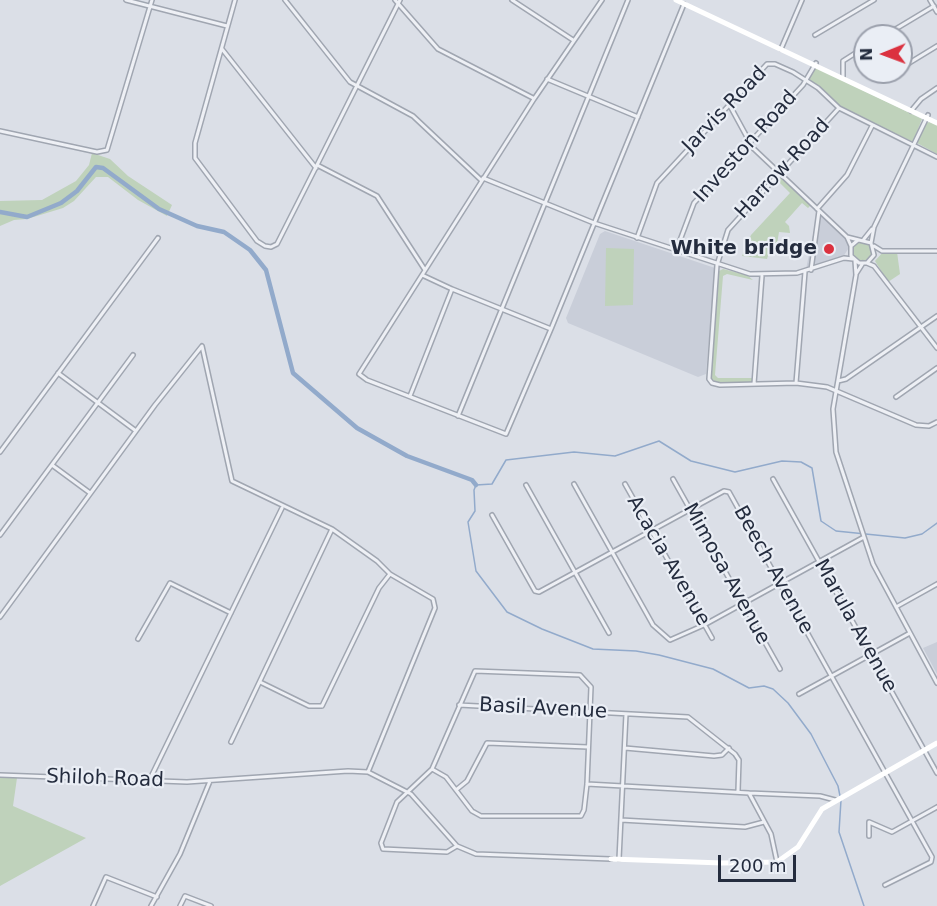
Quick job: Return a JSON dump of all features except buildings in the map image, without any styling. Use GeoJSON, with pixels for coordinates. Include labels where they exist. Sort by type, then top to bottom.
{"type":"FeatureCollection","features":[{"type":"Feature","properties":{"kind":"main road"},"geometry":{"type":"LineString","coordinates":[[676,0],[912,109]]}},
{"type":"Feature","properties":{"kind":"main road"},"geometry":{"type":"LineString","coordinates":[[815,64],[937,121]]}},
{"type":"Feature","properties":{"kind":"main road"},"geometry":{"type":"LineString","coordinates":[[612,859],[722,863],[777,862],[798,847],[816,815],[835,800],[937,743]]}},
{"type":"Feature","properties":{"kind":"street"},"geometry":{"type":"LineString","coordinates":[[126,0],[227,26]]}},
{"type":"Feature","properties":{"kind":"street"},"geometry":{"type":"LineString","coordinates":[[0,131],[97,152],[107,150],[152,0]]}},
{"type":"Feature","properties":{"kind":"street"},"geometry":{"type":"LineString","coordinates":[[235,0],[194,155],[261,244],[269,247],[277,244],[398,1],[438,49],[534,99]]}},
{"type":"Feature","properties":{"kind":"street"},"geometry":{"type":"LineString","coordinates":[[285,0],[344,76],[356,86],[413,116],[482,179],[637,238],[717,265],[762,276],[811,270],[844,258],[874,266]]}},
{"type":"Feature","properties":{"kind":"street"},"geometry":{"type":"LineString","coordinates":[[512,0],[573,40]]}},
{"type":"Feature","properties":{"kind":"street"},"geometry":{"type":"LineString","coordinates":[[603,0],[547,79],[359,373],[367,380],[502,434],[508,434],[684,4]]}},
{"type":"Feature","properties":{"kind":"street"},"geometry":{"type":"LineString","coordinates":[[458,416],[628,0]]}},
{"type":"Feature","properties":{"kind":"street"},"geometry":{"type":"LineString","coordinates":[[694,0],[694,8]]}},
{"type":"Feature","properties":{"kind":"street"},"geometry":{"type":"LineString","coordinates":[[781,48],[802,0]]}},
{"type":"Feature","properties":{"kind":"street"},"geometry":{"type":"LineString","coordinates":[[815,34],[874,0]]}},
{"type":"Feature","properties":{"kind":"street"},"geometry":{"type":"LineString","coordinates":[[930,0],[937,12]]}},
{"type":"Feature","properties":{"kind":"street"},"geometry":{"type":"LineString","coordinates":[[904,24],[934,6]]}},
{"type":"Feature","properties":{"kind":"street"},"geometry":{"type":"LineString","coordinates":[[913,61],[937,46]]}},
{"type":"Feature","properties":{"kind":"street"},"geometry":{"type":"LineString","coordinates":[[222,49],[316,167],[377,196],[425,270]]}},
{"type":"Feature","properties":{"kind":"street"},"geometry":{"type":"LineString","coordinates":[[843,76],[843,61],[853,55]]}},
{"type":"Feature","properties":{"kind":"street","name":"Jarvis Road"},"geometry":{"type":"LineString","coordinates":[[637,238],[657,183],[767,64],[775,64],[807,80],[839,108],[937,157]]}},
{"type":"Feature","properties":{"kind":"street","name":"Investon Road"},"geometry":{"type":"LineString","coordinates":[[676,251],[694,203],[807,80],[815,64]]}},
{"type":"Feature","properties":{"kind":"street"},"geometry":{"type":"LineString","coordinates":[[547,79],[638,117]]}},
{"type":"Feature","properties":{"kind":"street"},"geometry":{"type":"LineString","coordinates":[[912,109],[921,99],[937,88]]}},
{"type":"Feature","properties":{"kind":"street"},"geometry":{"type":"LineString","coordinates":[[729,104],[749,143],[847,237],[851,248],[856,274],[832,418],[833,440],[873,564],[937,683]]}},
{"type":"Feature","properties":{"kind":"street","name":"Harrow Road"},"geometry":{"type":"LineString","coordinates":[[754,384],[720,385],[712,383],[708,376],[717,265],[731,225],[839,108]]}},
{"type":"Feature","properties":{"kind":"street"},"geometry":{"type":"LineString","coordinates":[[847,237],[864,239],[874,227],[927,117]]}},
{"type":"Feature","properties":{"kind":"street"},"geometry":{"type":"LineString","coordinates":[[811,270],[818,210],[847,175],[873,125]]}},
{"type":"Feature","properties":{"kind":"street"},"geometry":{"type":"LineString","coordinates":[[874,227],[872,244],[874,266],[937,348]]}},
{"type":"Feature","properties":{"kind":"street"},"geometry":{"type":"LineString","coordinates":[[0,452],[158,238]]}},
{"type":"Feature","properties":{"kind":"street"},"geometry":{"type":"LineString","coordinates":[[864,239],[882,251]]}},
{"type":"Feature","properties":{"kind":"street"},"geometry":{"type":"LineString","coordinates":[[844,258],[858,240]]}},
{"type":"Feature","properties":{"kind":"street"},"geometry":{"type":"LineString","coordinates":[[856,274],[865,263],[882,251],[937,251]]}},
{"type":"Feature","properties":{"kind":"street"},"geometry":{"type":"LineString","coordinates":[[796,384],[805,271]]}},
{"type":"Feature","properties":{"kind":"street"},"geometry":{"type":"LineString","coordinates":[[422,275],[551,329]]}},
{"type":"Feature","properties":{"kind":"street"},"geometry":{"type":"LineString","coordinates":[[762,276],[754,384],[796,384],[836,390],[916,425],[929,426],[937,422]]}},
{"type":"Feature","properties":{"kind":"street"},"geometry":{"type":"LineString","coordinates":[[410,396],[452,288]]}},
{"type":"Feature","properties":{"kind":"street"},"geometry":{"type":"LineString","coordinates":[[838,381],[846,379],[937,316]]}},
{"type":"Feature","properties":{"kind":"street"},"geometry":{"type":"LineString","coordinates":[[0,616],[136,431],[202,346],[232,481],[332,529],[377,561],[390,574],[429,594],[433,599],[435,608],[368,772],[407,791],[457,846],[476,854],[612,859]]}},
{"type":"Feature","properties":{"kind":"street"},"geometry":{"type":"LineString","coordinates":[[0,534],[133,355]]}},
{"type":"Feature","properties":{"kind":"street"},"geometry":{"type":"LineString","coordinates":[[896,397],[937,368]]}},
{"type":"Feature","properties":{"kind":"street"},"geometry":{"type":"LineString","coordinates":[[58,373],[136,431]]}},
{"type":"Feature","properties":{"kind":"street"},"geometry":{"type":"LineString","coordinates":[[52,465],[90,493]]}},
{"type":"Feature","properties":{"kind":"street","name":"Mimosa Avenue"},"geometry":{"type":"LineString","coordinates":[[673,479],[780,669]]}},
{"type":"Feature","properties":{"kind":"street","name":"Marula Avenue"},"geometry":{"type":"LineString","coordinates":[[773,479],[937,773]]}},
{"type":"Feature","properties":{"kind":"street"},"geometry":{"type":"LineString","coordinates":[[526,484],[609,633]]}},
{"type":"Feature","properties":{"kind":"street"},"geometry":{"type":"LineString","coordinates":[[574,484],[653,625],[666,639],[673,640],[704,625],[863,536]]}},
{"type":"Feature","properties":{"kind":"street","name":"Acacia Avenue"},"geometry":{"type":"LineString","coordinates":[[625,484],[712,638]]}},
{"type":"Feature","properties":{"kind":"street","name":"Beech Avenue"},"geometry":{"type":"LineString","coordinates":[[492,515],[535,591],[539,592],[689,509],[724,491],[729,492],[931,854],[931,862],[885,885]]}},
{"type":"Feature","properties":{"kind":"street"},"geometry":{"type":"LineString","coordinates":[[149,781],[283,507]]}},
{"type":"Feature","properties":{"kind":"street"},"geometry":{"type":"LineString","coordinates":[[231,742],[332,529]]}},
{"type":"Feature","properties":{"kind":"street"},"geometry":{"type":"LineString","coordinates":[[260,682],[309,706],[322,706],[379,588],[390,574]]}},
{"type":"Feature","properties":{"kind":"street"},"geometry":{"type":"LineString","coordinates":[[138,639],[170,583],[231,613]]}},
{"type":"Feature","properties":{"kind":"street"},"geometry":{"type":"LineString","coordinates":[[896,607],[937,584]]}},
{"type":"Feature","properties":{"kind":"street"},"geometry":{"type":"LineString","coordinates":[[799,694],[910,633]]}},
{"type":"Feature","properties":{"kind":"street"},"geometry":{"type":"LineString","coordinates":[[432,769],[446,777],[472,811],[482,816],[577,818],[584,810],[587,784],[591,712],[590,685],[578,674],[480,669],[473,673],[432,769],[397,802],[381,843],[383,849],[447,852],[457,846]]}},
{"type":"Feature","properties":{"kind":"street","name":"Basil Avenue"},"geometry":{"type":"LineString","coordinates":[[459,705],[688,717],[729,748]]}},
{"type":"Feature","properties":{"kind":"street"},"geometry":{"type":"LineString","coordinates":[[619,859],[626,713]]}},
{"type":"Feature","properties":{"kind":"street"},"geometry":{"type":"LineString","coordinates":[[456,790],[467,782],[487,743],[588,747]]}},
{"type":"Feature","properties":{"kind":"street"},"geometry":{"type":"LineString","coordinates":[[625,748],[714,756],[722,755],[729,748],[739,760],[738,791]]}},
{"type":"Feature","properties":{"kind":"street","name":"Shiloh Road"},"geometry":{"type":"LineString","coordinates":[[0,775],[210,781],[348,771],[368,772]]}},
{"type":"Feature","properties":{"kind":"street"},"geometry":{"type":"LineString","coordinates":[[151,906],[180,854],[210,781]]}},
{"type":"Feature","properties":{"kind":"street"},"geometry":{"type":"LineString","coordinates":[[587,784],[820,796],[835,800]]}},
{"type":"Feature","properties":{"kind":"street"},"geometry":{"type":"LineString","coordinates":[[749,793],[774,842],[777,862]]}},
{"type":"Feature","properties":{"kind":"street"},"geometry":{"type":"LineString","coordinates":[[869,836],[867,828],[870,822],[890,833],[937,807]]}},
{"type":"Feature","properties":{"kind":"street"},"geometry":{"type":"LineString","coordinates":[[621,820],[745,827],[764,822]]}},
{"type":"Feature","properties":{"kind":"street"},"geometry":{"type":"LineString","coordinates":[[94,906],[106,877],[157,897]]}},
{"type":"Feature","properties":{"kind":"street"},"geometry":{"type":"LineString","coordinates":[[180,906],[185,896],[211,906]]}},
{"type":"Feature","properties":{"kind":"shaded area"},"geometry":{"type":"Polygon","coordinates":[[[818,211],[847,237],[850,246],[843,257],[806,269],[818,211]]]}},
{"type":"Feature","properties":{"kind":"shaded area"},"geometry":{"type":"Polygon","coordinates":[[[605,231],[715,268],[706,374],[698,377],[568,323],[566,318],[600,234],[605,231]]]}},
{"type":"Feature","properties":{"kind":"shaded area"},"geometry":{"type":"Polygon","coordinates":[[[937,642],[937,674],[923,648],[937,642]]]}},
{"type":"Feature","properties":{"kind":"green space"},"geometry":{"type":"Polygon","coordinates":[[[815,67],[922,119],[913,142],[840,107],[809,79],[815,67]]]}},
{"type":"Feature","properties":{"kind":"green space"},"geometry":{"type":"Polygon","coordinates":[[[926,123],[937,125],[937,154],[917,143],[926,123]]]}},
{"type":"Feature","properties":{"kind":"green space"},"geometry":{"type":"Polygon","coordinates":[[[92,153],[110,159],[128,176],[172,205],[167,216],[138,200],[108,177],[96,177],[74,201],[63,208],[27,219],[14,220],[0,226],[0,201],[42,200],[76,181],[89,165],[92,153]]]}},
{"type":"Feature","properties":{"kind":"green space"},"geometry":{"type":"Polygon","coordinates":[[[777,177],[782,177],[811,205],[808,208],[802,203],[785,222],[789,226],[790,233],[779,232],[777,244],[772,243],[767,259],[742,256],[751,235],[790,193],[779,182],[774,181],[777,177]]]}},
{"type":"Feature","properties":{"kind":"green space"},"geometry":{"type":"Polygon","coordinates":[[[862,242],[869,245],[872,252],[869,259],[862,262],[855,259],[852,252],[855,245],[862,242]]]}},
{"type":"Feature","properties":{"kind":"green space"},"geometry":{"type":"Polygon","coordinates":[[[606,248],[634,249],[633,305],[605,306],[606,248]]]}},
{"type":"Feature","properties":{"kind":"green space"},"geometry":{"type":"Polygon","coordinates":[[[883,252],[897,252],[900,274],[888,282],[875,261],[883,252]]]}},
{"type":"Feature","properties":{"kind":"green space"},"geometry":{"type":"Polygon","coordinates":[[[723,269],[747,275],[753,280],[727,274],[723,276],[715,375],[718,378],[753,378],[753,382],[717,383],[711,378],[719,271],[723,269]]]}},
{"type":"Feature","properties":{"kind":"green space"},"geometry":{"type":"Polygon","coordinates":[[[0,777],[17,778],[13,806],[86,838],[0,886],[0,777]]]}},
{"type":"Feature","properties":{"kind":"waterway"},"geometry":{"type":"LineString","coordinates":[[0,212],[27,217],[61,203],[77,191],[96,167],[103,168],[159,209],[197,226],[224,232],[250,250],[266,270],[293,373],[357,428],[407,456],[472,480],[476,485]]}},
{"type":"Feature","properties":{"kind":"waterway"},"geometry":{"type":"LineString","coordinates":[[840,796],[838,786],[811,734],[788,703],[773,689],[764,686],[749,688],[713,669],[659,655],[636,651],[593,649],[507,612],[476,571],[468,522],[475,511],[474,490],[476,485],[492,484],[506,460],[574,452],[615,456],[659,441],[691,461],[735,472],[782,461],[801,462],[812,468],[821,521],[836,531],[905,538],[922,534],[937,523]]}},
{"type":"Feature","properties":{"kind":"waterway"},"geometry":{"type":"LineString","coordinates":[[841,800],[839,832],[864,906]]}},
{"type":"Feature","properties":{"kind":"place","name":"White bridge"},"geometry":{"type":"Point","coordinates":[829,249]}}]}
